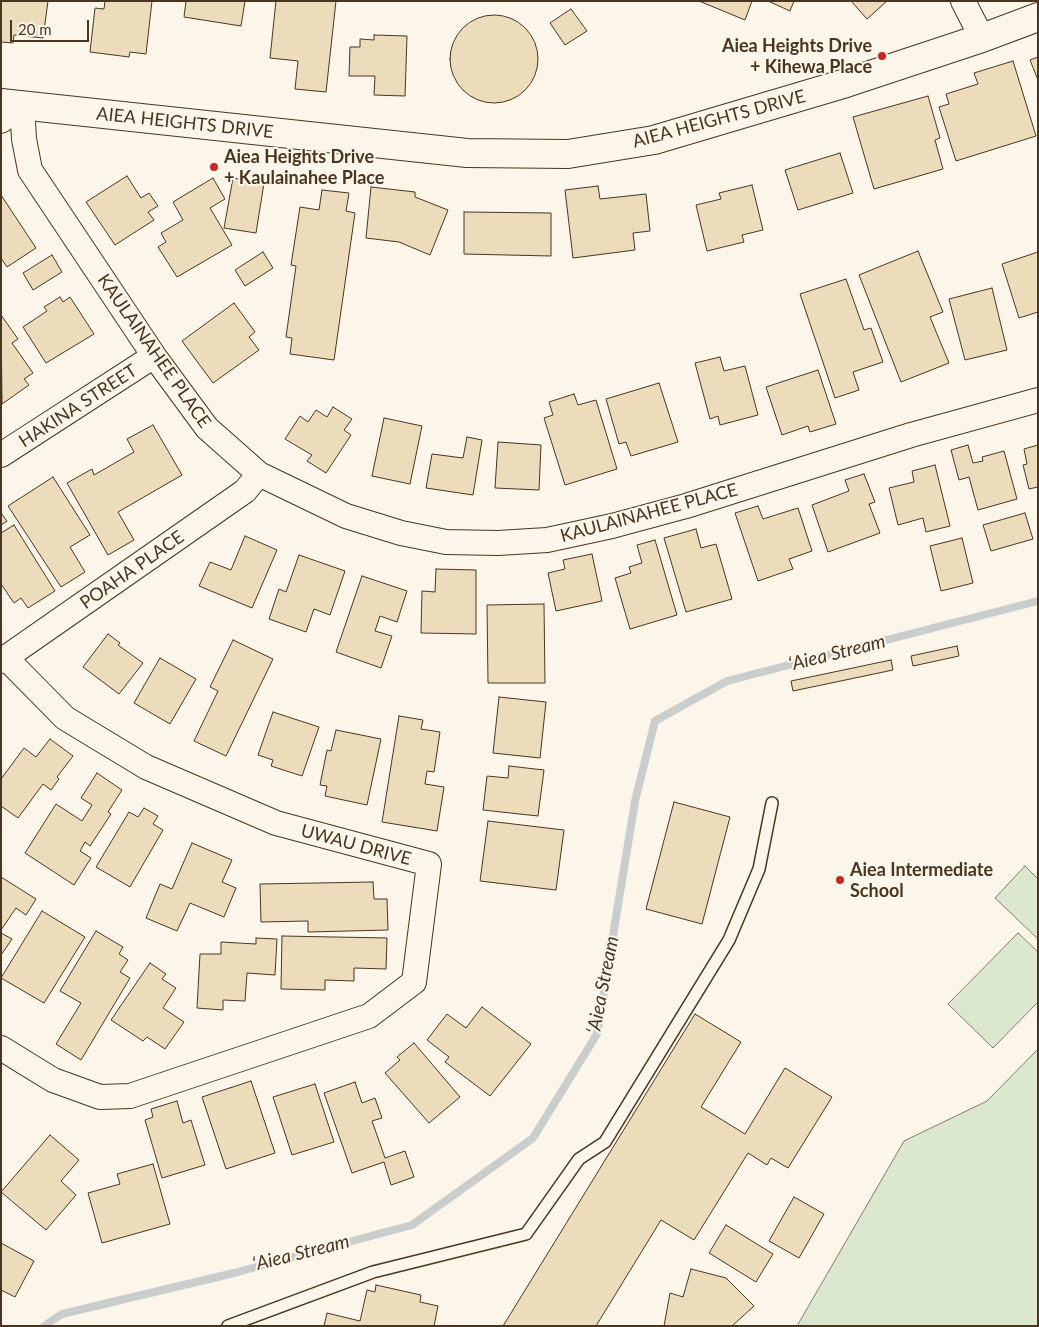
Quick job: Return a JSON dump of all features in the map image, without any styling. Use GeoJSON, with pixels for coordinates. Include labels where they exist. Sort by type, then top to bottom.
{"type":"FeatureCollection","features":[{"type":"Feature","properties":{"kind":"street"},"geometry":{"type":"LineString","coordinates":[[963,1],[982,38]]}},
{"type":"Feature","properties":{"kind":"street","name":"AIEA HEIGHTS DRIVE"},"geometry":{"type":"LineString","coordinates":[[8,110],[467,153],[568,154],[654,140],[846,83],[982,38],[1038,17]]}},
{"type":"Feature","properties":{"kind":"street","name":"KAULAINAHEE PLACE"},"geometry":{"type":"LineString","coordinates":[[8,110],[24,139],[30,170],[154,356],[207,428],[259,474],[346,516],[402,532],[446,542],[498,543],[547,540],[612,526],[686,506],[910,435],[1038,400]]}},
{"type":"Feature","properties":{"kind":"street","name":"HAKINA STREET"},"geometry":{"type":"LineString","coordinates":[[1,455],[154,356]]}},
{"type":"Feature","properties":{"kind":"street","name":"POAHA PLACE"},"geometry":{"type":"LineString","coordinates":[[4,659],[245,491],[259,474]]}},
{"type":"Feature","properties":{"kind":"street","name":"UWAU DRIVE"},"geometry":{"type":"LineString","coordinates":[[1,1048],[62,1084],[100,1097],[130,1096],[369,1016],[414,982],[429,864],[276,823],[146,767],[65,718],[4,659]]}},
{"type":"Feature","properties":{"kind":"lane"},"geometry":{"type":"LineString","coordinates":[[228,1326],[373,1272],[526,1234],[579,1159],[605,1142],[730,940],[759,869],[772,803]]}},
{"type":"Feature","properties":{"kind":"green space"},"geometry":{"type":"Polygon","coordinates":[[[1025,866],[1038,879],[1038,939],[995,898],[1025,866]]]}},
{"type":"Feature","properties":{"kind":"green space"},"geometry":{"type":"Polygon","coordinates":[[[1018,933],[1038,952],[1038,1002],[993,1048],[948,1004],[1018,933]]]}},
{"type":"Feature","properties":{"kind":"green space"},"geometry":{"type":"Polygon","coordinates":[[[1038,1049],[1038,1326],[797,1326],[904,1141],[987,1101],[1038,1049]]]}},
{"type":"Feature","properties":{"kind":"building"},"geometry":{"type":"Polygon","coordinates":[[[1,1],[48,1],[43,38],[14,35],[13,43],[1,42],[1,1]]]}},
{"type":"Feature","properties":{"kind":"building"},"geometry":{"type":"Polygon","coordinates":[[[105,1],[152,1],[146,54],[130,52],[129,57],[90,52],[95,8],[104,9],[105,1]]]}},
{"type":"Feature","properties":{"kind":"building"},"geometry":{"type":"Polygon","coordinates":[[[186,1],[245,1],[241,26],[184,17],[186,1]]]}},
{"type":"Feature","properties":{"kind":"building"},"geometry":{"type":"Polygon","coordinates":[[[276,1],[336,1],[326,92],[295,89],[298,61],[270,58],[276,1]]]}},
{"type":"Feature","properties":{"kind":"building"},"geometry":{"type":"Polygon","coordinates":[[[699,1],[752,1],[745,20],[699,1]]]}},
{"type":"Feature","properties":{"kind":"building"},"geometry":{"type":"Polygon","coordinates":[[[768,1],[794,1],[790,11],[768,1]]]}},
{"type":"Feature","properties":{"kind":"building"},"geometry":{"type":"Polygon","coordinates":[[[851,1],[887,1],[867,19],[851,1]]]}},
{"type":"Feature","properties":{"kind":"building"},"geometry":{"type":"Polygon","coordinates":[[[571,9],[587,31],[565,45],[550,23],[571,9]]]}},
{"type":"Feature","properties":{"kind":"building"},"geometry":{"type":"Polygon","coordinates":[[[494,15],[511,18],[525,28],[535,42],[538,59],[535,76],[525,90],[511,100],[494,103],[477,100],[463,90],[453,76],[450,59],[453,42],[463,28],[477,18],[494,15]]]}},
{"type":"Feature","properties":{"kind":"building"},"geometry":{"type":"Polygon","coordinates":[[[374,35],[407,36],[405,96],[374,95],[375,76],[349,76],[350,47],[360,47],[360,39],[374,40],[374,35]]]}},
{"type":"Feature","properties":{"kind":"building"},"geometry":{"type":"Polygon","coordinates":[[[1038,57],[1038,80],[1030,60],[1038,57]]]}},
{"type":"Feature","properties":{"kind":"building"},"geometry":{"type":"Polygon","coordinates":[[[1013,61],[1036,136],[956,161],[939,107],[949,104],[946,94],[978,84],[974,73],[1013,61]]]}},
{"type":"Feature","properties":{"kind":"building"},"geometry":{"type":"Polygon","coordinates":[[[928,96],[940,138],[935,140],[943,169],[874,189],[853,117],[928,96]]]}},
{"type":"Feature","properties":{"kind":"building"},"geometry":{"type":"Polygon","coordinates":[[[840,153],[853,193],[798,210],[785,170],[840,153]]]}},
{"type":"Feature","properties":{"kind":"building"},"geometry":{"type":"Polygon","coordinates":[[[127,176],[141,198],[149,193],[158,206],[148,212],[154,220],[115,245],[86,202],[127,176]]]}},
{"type":"Feature","properties":{"kind":"building"},"geometry":{"type":"Polygon","coordinates":[[[213,178],[225,199],[210,208],[232,245],[177,277],[158,247],[166,242],[161,233],[183,220],[173,202],[213,178]]]}},
{"type":"Feature","properties":{"kind":"building"},"geometry":{"type":"Polygon","coordinates":[[[233,178],[264,183],[256,233],[224,228],[233,178]]]}},
{"type":"Feature","properties":{"kind":"building"},"geometry":{"type":"Polygon","coordinates":[[[752,185],[763,230],[742,235],[744,242],[707,251],[696,205],[721,199],[719,193],[752,185]]]}},
{"type":"Feature","properties":{"kind":"building"},"geometry":{"type":"Polygon","coordinates":[[[598,186],[600,199],[646,194],[650,231],[633,233],[635,250],[573,258],[565,190],[598,186]]]}},
{"type":"Feature","properties":{"kind":"building"},"geometry":{"type":"Polygon","coordinates":[[[371,187],[415,192],[415,197],[448,210],[430,255],[399,242],[366,238],[371,187]]]}},
{"type":"Feature","properties":{"kind":"building"},"geometry":{"type":"Polygon","coordinates":[[[322,190],[349,193],[346,211],[355,213],[334,360],[290,354],[292,338],[286,337],[296,266],[291,265],[300,207],[319,210],[322,190]]]}},
{"type":"Feature","properties":{"kind":"building"},"geometry":{"type":"Polygon","coordinates":[[[1,195],[36,248],[7,267],[1,258],[1,195]]]}},
{"type":"Feature","properties":{"kind":"building"},"geometry":{"type":"Polygon","coordinates":[[[464,212],[551,213],[551,256],[464,254],[464,212]]]}},
{"type":"Feature","properties":{"kind":"building"},"geometry":{"type":"Polygon","coordinates":[[[918,251],[943,312],[930,317],[949,363],[901,382],[859,275],[918,251]]]}},
{"type":"Feature","properties":{"kind":"building"},"geometry":{"type":"Polygon","coordinates":[[[263,252],[273,268],[245,286],[235,270],[263,252]]]}},
{"type":"Feature","properties":{"kind":"building"},"geometry":{"type":"Polygon","coordinates":[[[1038,252],[1038,312],[1019,318],[1002,264],[1038,252]]]}},
{"type":"Feature","properties":{"kind":"building"},"geometry":{"type":"Polygon","coordinates":[[[52,255],[62,272],[33,290],[23,273],[52,255]]]}},
{"type":"Feature","properties":{"kind":"building"},"geometry":{"type":"Polygon","coordinates":[[[846,279],[864,330],[871,328],[883,362],[853,372],[859,390],[835,398],[800,294],[846,279]]]}},
{"type":"Feature","properties":{"kind":"building"},"geometry":{"type":"Polygon","coordinates":[[[992,288],[1007,350],[965,360],[949,299],[992,288]]]}},
{"type":"Feature","properties":{"kind":"building"},"geometry":{"type":"Polygon","coordinates":[[[60,297],[63,302],[70,297],[94,334],[46,363],[23,327],[47,311],[44,307],[60,297]]]}},
{"type":"Feature","properties":{"kind":"building"},"geometry":{"type":"Polygon","coordinates":[[[234,303],[255,332],[249,337],[259,350],[213,383],[182,341],[234,303]]]}},
{"type":"Feature","properties":{"kind":"building"},"geometry":{"type":"Polygon","coordinates":[[[1,315],[18,339],[12,343],[33,373],[24,379],[29,385],[2,404],[1,315]]]}},
{"type":"Feature","properties":{"kind":"building"},"geometry":{"type":"Polygon","coordinates":[[[720,357],[724,371],[745,366],[758,415],[720,425],[718,416],[710,419],[695,363],[720,357]]]}},
{"type":"Feature","properties":{"kind":"building"},"geometry":{"type":"Polygon","coordinates":[[[818,370],[836,424],[810,432],[808,426],[782,435],[766,387],[818,370]]]}},
{"type":"Feature","properties":{"kind":"building"},"geometry":{"type":"Polygon","coordinates":[[[659,383],[678,442],[631,456],[626,442],[619,444],[606,399],[659,383]]]}},
{"type":"Feature","properties":{"kind":"building"},"geometry":{"type":"Polygon","coordinates":[[[574,394],[578,405],[596,400],[617,469],[565,485],[544,418],[553,415],[549,402],[574,394]]]}},
{"type":"Feature","properties":{"kind":"building"},"geometry":{"type":"Polygon","coordinates":[[[333,407],[352,419],[344,430],[351,435],[326,473],[307,461],[312,455],[285,439],[300,416],[308,422],[316,410],[327,417],[333,407]]]}},
{"type":"Feature","properties":{"kind":"building"},"geometry":{"type":"Polygon","coordinates":[[[384,418],[422,426],[410,484],[372,476],[384,418]]]}},
{"type":"Feature","properties":{"kind":"building"},"geometry":{"type":"Polygon","coordinates":[[[153,425],[182,475],[118,512],[134,540],[108,555],[67,483],[92,469],[94,475],[134,452],[127,439],[153,425]]]}},
{"type":"Feature","properties":{"kind":"building"},"geometry":{"type":"Polygon","coordinates":[[[467,437],[482,440],[473,495],[426,488],[432,454],[463,458],[467,437]]]}},
{"type":"Feature","properties":{"kind":"building"},"geometry":{"type":"Polygon","coordinates":[[[498,442],[541,445],[539,490],[495,488],[498,442]]]}},
{"type":"Feature","properties":{"kind":"building"},"geometry":{"type":"Polygon","coordinates":[[[968,445],[973,463],[983,461],[982,457],[1004,451],[1017,499],[978,510],[969,477],[959,480],[951,450],[968,445]]]}},
{"type":"Feature","properties":{"kind":"building"},"geometry":{"type":"Polygon","coordinates":[[[1038,445],[1038,487],[1029,489],[1023,465],[1027,464],[1024,449],[1038,445]]]}},
{"type":"Feature","properties":{"kind":"building"},"geometry":{"type":"Polygon","coordinates":[[[935,465],[950,526],[926,532],[923,518],[898,525],[889,488],[914,482],[912,471],[935,465]]]}},
{"type":"Feature","properties":{"kind":"building"},"geometry":{"type":"Polygon","coordinates":[[[864,474],[875,502],[869,504],[880,533],[828,552],[812,505],[849,491],[845,480],[864,474]]]}},
{"type":"Feature","properties":{"kind":"building"},"geometry":{"type":"Polygon","coordinates":[[[53,477],[90,535],[70,547],[85,572],[61,587],[8,506],[53,477]]]}},
{"type":"Feature","properties":{"kind":"building"},"geometry":{"type":"Polygon","coordinates":[[[758,506],[763,519],[798,508],[812,551],[789,559],[793,569],[758,581],[735,513],[758,506]]]}},
{"type":"Feature","properties":{"kind":"building"},"geometry":{"type":"Polygon","coordinates":[[[1,513],[7,521],[1,525],[1,513]]]}},
{"type":"Feature","properties":{"kind":"building"},"geometry":{"type":"Polygon","coordinates":[[[1025,513],[1033,539],[991,551],[983,525],[1025,513]]]}},
{"type":"Feature","properties":{"kind":"building"},"geometry":{"type":"Polygon","coordinates":[[[14,525],[55,591],[28,608],[21,598],[14,603],[1,584],[1,533],[14,525]]]}},
{"type":"Feature","properties":{"kind":"building"},"geometry":{"type":"Polygon","coordinates":[[[696,529],[701,548],[716,544],[732,599],[686,612],[664,538],[696,529]]]}},
{"type":"Feature","properties":{"kind":"building"},"geometry":{"type":"Polygon","coordinates":[[[245,536],[277,550],[252,608],[199,586],[210,562],[231,570],[245,536]]]}},
{"type":"Feature","properties":{"kind":"building"},"geometry":{"type":"Polygon","coordinates":[[[962,538],[973,583],[941,591],[930,546],[962,538]]]}},
{"type":"Feature","properties":{"kind":"building"},"geometry":{"type":"Polygon","coordinates":[[[655,540],[677,615],[630,629],[615,578],[631,573],[629,567],[642,563],[637,545],[655,540]]]}},
{"type":"Feature","properties":{"kind":"building"},"geometry":{"type":"Polygon","coordinates":[[[592,554],[602,601],[556,611],[548,573],[565,569],[563,560],[592,554]]]}},
{"type":"Feature","properties":{"kind":"building"},"geometry":{"type":"Polygon","coordinates":[[[299,555],[345,571],[330,615],[314,609],[306,632],[269,619],[279,589],[286,592],[299,555]]]}},
{"type":"Feature","properties":{"kind":"building"},"geometry":{"type":"Polygon","coordinates":[[[436,569],[476,570],[476,634],[421,633],[422,591],[435,592],[436,569]]]}},
{"type":"Feature","properties":{"kind":"building"},"geometry":{"type":"Polygon","coordinates":[[[362,576],[407,591],[397,622],[380,616],[375,631],[392,636],[381,668],[336,652],[362,576]]]}},
{"type":"Feature","properties":{"kind":"building"},"geometry":{"type":"Polygon","coordinates":[[[544,604],[545,683],[488,683],[487,605],[544,604]]]}},
{"type":"Feature","properties":{"kind":"building"},"geometry":{"type":"Polygon","coordinates":[[[108,634],[120,643],[118,645],[143,663],[119,694],[83,667],[108,634]]]}},
{"type":"Feature","properties":{"kind":"building"},"geometry":{"type":"Polygon","coordinates":[[[233,640],[273,659],[226,756],[194,741],[218,691],[210,687],[233,640]]]}},
{"type":"Feature","properties":{"kind":"building"},"geometry":{"type":"Polygon","coordinates":[[[957,646],[959,656],[913,666],[911,656],[957,646]]]}},
{"type":"Feature","properties":{"kind":"building"},"geometry":{"type":"Polygon","coordinates":[[[160,658],[196,679],[170,724],[134,703],[160,658]]]}},
{"type":"Feature","properties":{"kind":"building"},"geometry":{"type":"Polygon","coordinates":[[[891,660],[893,670],[793,691],[791,681],[891,660]]]}},
{"type":"Feature","properties":{"kind":"building"},"geometry":{"type":"Polygon","coordinates":[[[499,697],[546,702],[540,758],[493,753],[499,697]]]}},
{"type":"Feature","properties":{"kind":"building"},"geometry":{"type":"Polygon","coordinates":[[[273,712],[319,727],[302,776],[271,766],[273,760],[258,755],[273,712]]]}},
{"type":"Feature","properties":{"kind":"building"},"geometry":{"type":"Polygon","coordinates":[[[399,716],[423,720],[421,729],[440,732],[434,772],[427,771],[425,784],[444,787],[437,831],[382,822],[399,716]]]}},
{"type":"Feature","properties":{"kind":"building"},"geometry":{"type":"Polygon","coordinates":[[[336,730],[381,739],[367,805],[325,796],[327,786],[320,785],[327,750],[331,751],[336,730]]]}},
{"type":"Feature","properties":{"kind":"building"},"geometry":{"type":"Polygon","coordinates":[[[50,739],[73,756],[57,777],[59,779],[51,790],[43,784],[18,818],[1,806],[1,779],[24,748],[36,757],[50,739]]]}},
{"type":"Feature","properties":{"kind":"building"},"geometry":{"type":"Polygon","coordinates":[[[509,766],[544,770],[538,816],[483,810],[487,776],[508,778],[509,766]]]}},
{"type":"Feature","properties":{"kind":"building"},"geometry":{"type":"Polygon","coordinates":[[[97,773],[122,790],[108,812],[111,814],[90,846],[85,842],[80,851],[91,858],[74,885],[25,853],[56,804],[82,821],[92,805],[81,798],[97,773]]]}},
{"type":"Feature","properties":{"kind":"building"},"geometry":{"type":"Polygon","coordinates":[[[674,802],[730,817],[702,924],[646,909],[674,802]]]}},
{"type":"Feature","properties":{"kind":"building"},"geometry":{"type":"Polygon","coordinates":[[[144,808],[158,816],[153,824],[163,830],[130,887],[96,867],[129,812],[138,817],[144,808]]]}},
{"type":"Feature","properties":{"kind":"building"},"geometry":{"type":"Polygon","coordinates":[[[488,821],[564,830],[556,890],[480,881],[488,821]]]}},
{"type":"Feature","properties":{"kind":"building"},"geometry":{"type":"Polygon","coordinates":[[[192,843],[232,860],[222,882],[236,888],[224,917],[190,903],[177,931],[146,918],[160,884],[172,889],[192,843]]]}},
{"type":"Feature","properties":{"kind":"building"},"geometry":{"type":"Polygon","coordinates":[[[1,877],[36,899],[26,915],[16,908],[1,930],[1,877]]]}},
{"type":"Feature","properties":{"kind":"building"},"geometry":{"type":"Polygon","coordinates":[[[373,882],[374,899],[387,899],[388,930],[308,932],[308,921],[261,922],[260,884],[373,882]]]}},
{"type":"Feature","properties":{"kind":"building"},"geometry":{"type":"Polygon","coordinates":[[[42,911],[85,937],[44,1003],[1,978],[42,911]]]}},
{"type":"Feature","properties":{"kind":"building"},"geometry":{"type":"Polygon","coordinates":[[[96,931],[123,947],[119,954],[128,960],[120,972],[130,978],[81,1060],[56,1044],[81,1003],[60,991],[96,931]]]}},
{"type":"Feature","properties":{"kind":"building"},"geometry":{"type":"Polygon","coordinates":[[[1,933],[12,939],[1,955],[1,933]]]}},
{"type":"Feature","properties":{"kind":"building"},"geometry":{"type":"Polygon","coordinates":[[[282,936],[387,938],[386,969],[354,968],[354,981],[325,980],[325,990],[281,989],[282,936]]]}},
{"type":"Feature","properties":{"kind":"building"},"geometry":{"type":"Polygon","coordinates":[[[256,938],[277,939],[275,975],[247,973],[245,1001],[223,1000],[223,1010],[197,1008],[200,954],[221,954],[221,942],[256,944],[256,938]]]}},
{"type":"Feature","properties":{"kind":"building"},"geometry":{"type":"Polygon","coordinates":[[[150,963],[166,974],[162,979],[176,988],[163,1008],[184,1022],[165,1049],[147,1037],[143,1041],[111,1020],[150,963]]]}},
{"type":"Feature","properties":{"kind":"building"},"geometry":{"type":"Polygon","coordinates":[[[482,1007],[531,1044],[490,1096],[445,1062],[449,1057],[427,1040],[447,1014],[466,1028],[482,1007]]]}},
{"type":"Feature","properties":{"kind":"building"},"geometry":{"type":"Polygon","coordinates":[[[695,1014],[741,1042],[701,1107],[745,1134],[785,1068],[832,1097],[788,1168],[771,1158],[767,1165],[748,1153],[694,1240],[661,1220],[596,1326],[503,1326],[695,1014]]]}},
{"type":"Feature","properties":{"kind":"building"},"geometry":{"type":"Polygon","coordinates":[[[414,1043],[460,1097],[429,1123],[385,1073],[400,1060],[397,1057],[414,1043]]]}},
{"type":"Feature","properties":{"kind":"building"},"geometry":{"type":"Polygon","coordinates":[[[251,1081],[275,1153],[226,1169],[202,1097],[251,1081]]]}},
{"type":"Feature","properties":{"kind":"building"},"geometry":{"type":"Polygon","coordinates":[[[355,1082],[362,1103],[375,1098],[382,1118],[372,1121],[385,1158],[405,1151],[414,1177],[391,1185],[384,1162],[352,1173],[324,1093],[355,1082]]]}},
{"type":"Feature","properties":{"kind":"building"},"geometry":{"type":"Polygon","coordinates":[[[315,1084],[334,1142],[292,1155],[273,1097],[315,1084]]]}},
{"type":"Feature","properties":{"kind":"building"},"geometry":{"type":"Polygon","coordinates":[[[177,1101],[183,1123],[191,1120],[205,1165],[162,1178],[145,1120],[153,1117],[151,1109],[177,1101]]]}},
{"type":"Feature","properties":{"kind":"building"},"geometry":{"type":"Polygon","coordinates":[[[50,1135],[79,1160],[61,1181],[76,1195],[46,1230],[1,1192],[50,1135]]]}},
{"type":"Feature","properties":{"kind":"building"},"geometry":{"type":"Polygon","coordinates":[[[153,1164],[170,1224],[102,1243],[88,1193],[120,1184],[117,1174],[153,1164]]]}},
{"type":"Feature","properties":{"kind":"building"},"geometry":{"type":"Polygon","coordinates":[[[794,1197],[824,1214],[799,1258],[769,1241],[794,1197]]]}},
{"type":"Feature","properties":{"kind":"building"},"geometry":{"type":"Polygon","coordinates":[[[726,1225],[773,1254],[756,1282],[709,1253],[726,1225]]]}},
{"type":"Feature","properties":{"kind":"building"},"geometry":{"type":"Polygon","coordinates":[[[1,1243],[34,1261],[15,1297],[1,1290],[1,1243]]]}},
{"type":"Feature","properties":{"kind":"building"},"geometry":{"type":"Polygon","coordinates":[[[691,1269],[726,1278],[754,1306],[732,1326],[664,1326],[670,1293],[683,1297],[691,1269]]]}},
{"type":"Feature","properties":{"kind":"building"},"geometry":{"type":"Polygon","coordinates":[[[376,1285],[421,1295],[420,1302],[438,1306],[434,1326],[324,1326],[327,1313],[360,1321],[367,1290],[375,1292],[376,1285]]]}},
{"type":"Feature","properties":{"kind":"waterway","name":"ʻAiea Stream"},"geometry":{"type":"LineString","coordinates":[[44,1326],[62,1314],[234,1273],[412,1225],[533,1138],[597,1034],[635,801],[655,721],[727,681],[1038,601]]}},
{"type":"Feature","properties":{"kind":"place","name":"Aiea Heights Drive + Kihewa Place"},"geometry":{"type":"Point","coordinates":[882,56]}},
{"type":"Feature","properties":{"kind":"place","name":"Aiea Heights Drive + Kaulainahee Place"},"geometry":{"type":"Point","coordinates":[214,167]}},
{"type":"Feature","properties":{"kind":"place","name":"Aiea Intermediate School"},"geometry":{"type":"Point","coordinates":[840,880]}}]}
